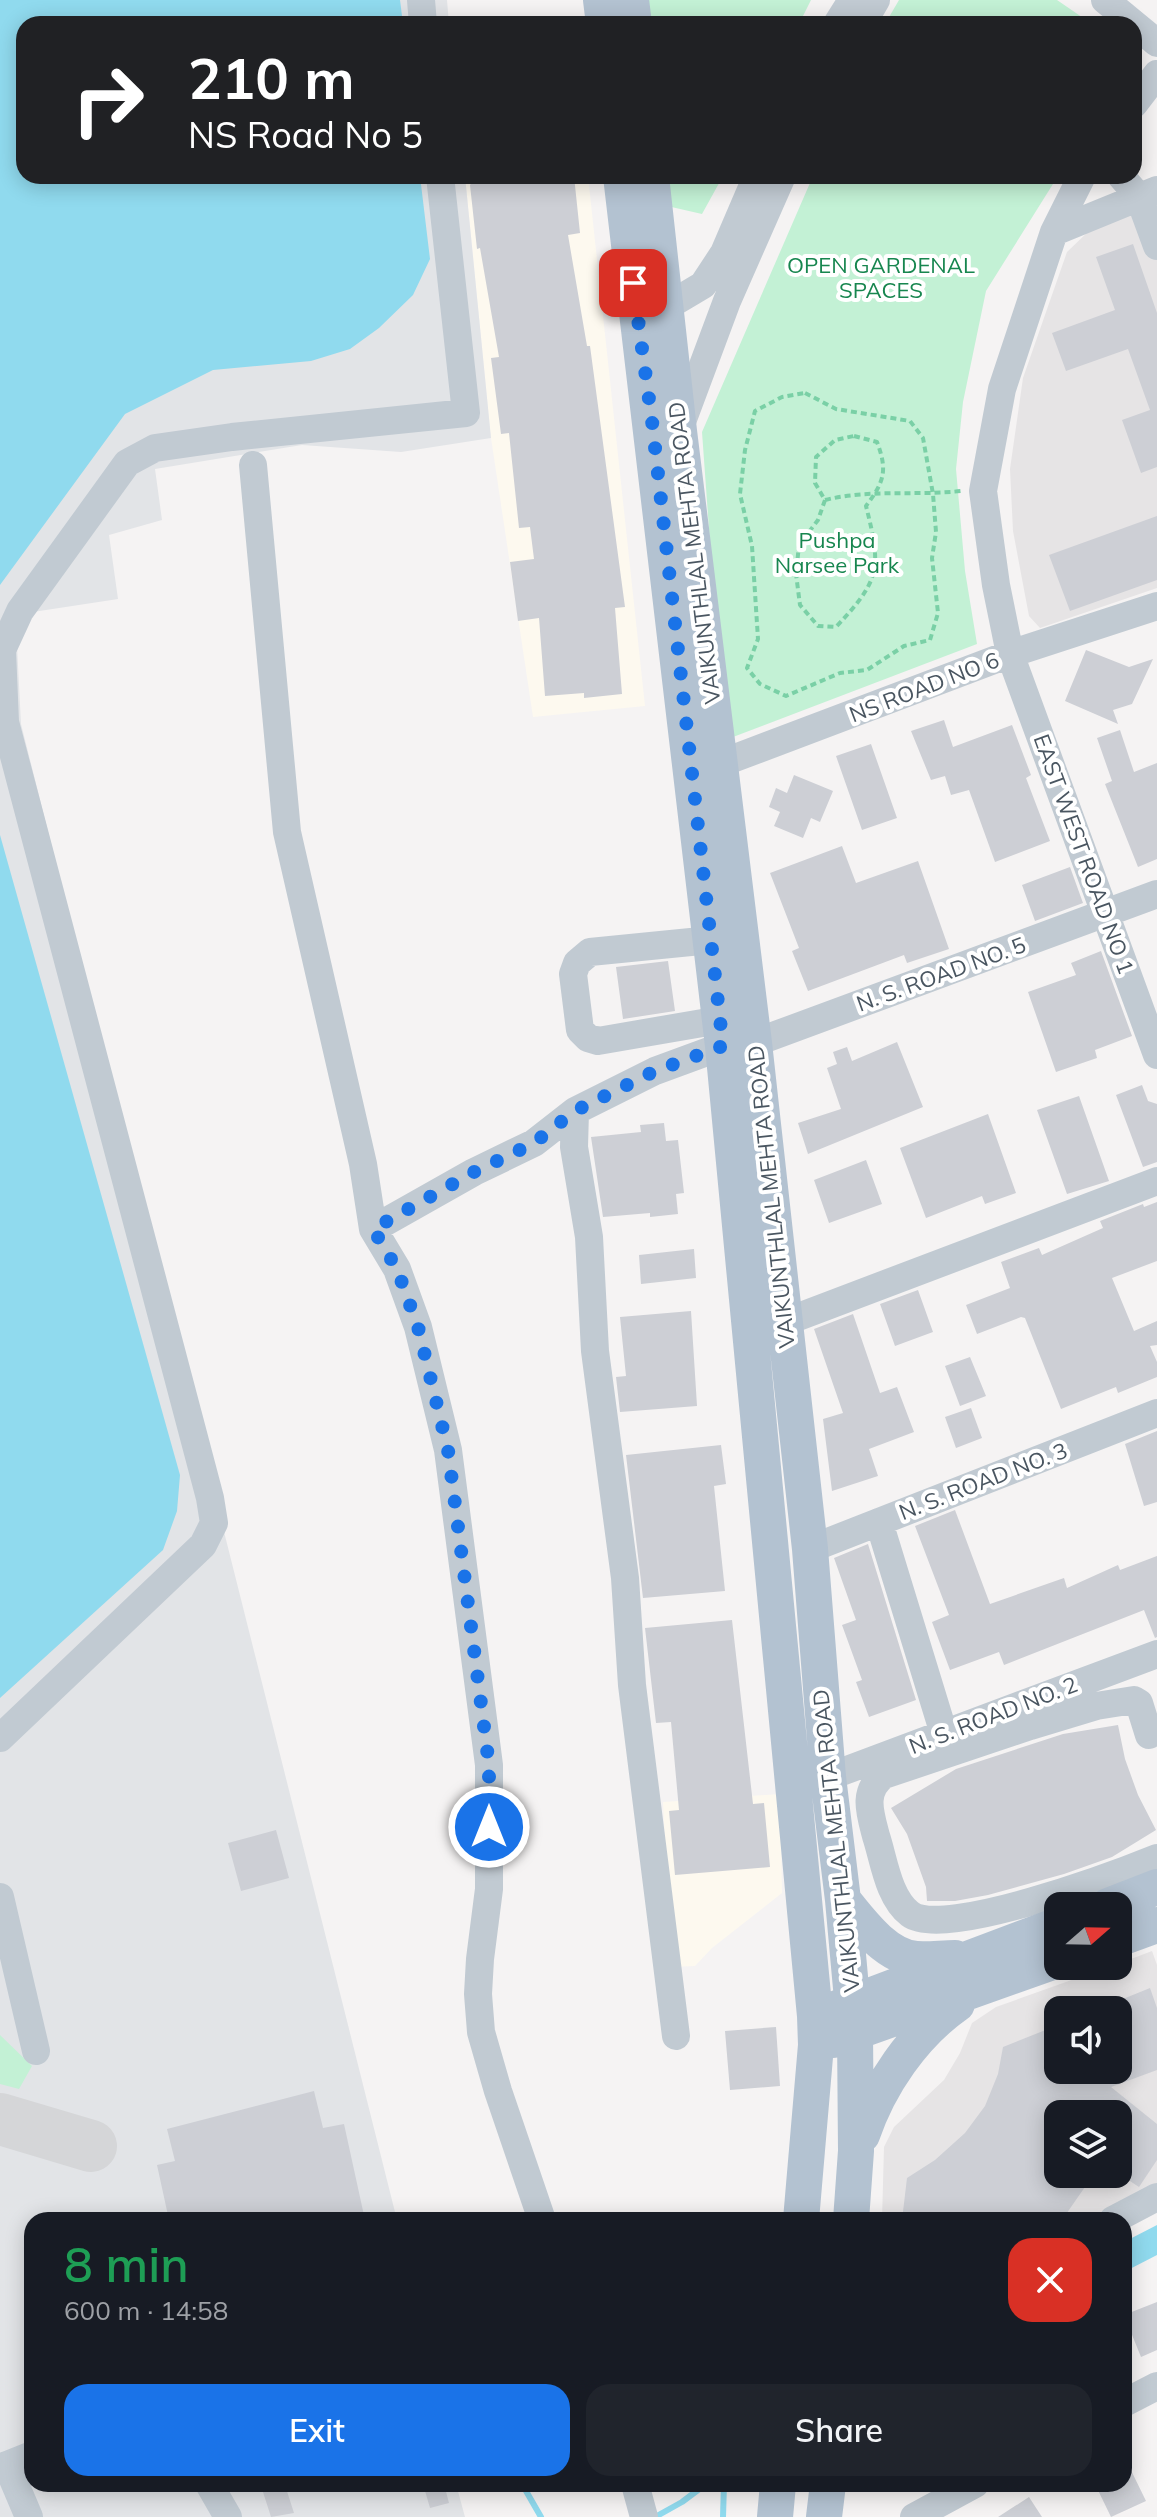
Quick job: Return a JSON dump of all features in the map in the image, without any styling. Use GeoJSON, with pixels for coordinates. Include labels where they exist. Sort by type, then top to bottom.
{"type":"FeatureCollection","features":[{"type":"Feature","properties":{"kind":"main road","name":"VAIKUNTHLAL MEHTA ROAD"},"geometry":{"type":"LineString","coordinates":[[622,184],[705,765],[711,940],[785,1322],[810,1549],[828,1777],[853,2018],[856,2151],[852,2212]]}},
{"type":"Feature","properties":{"kind":"main road","name":"VAIKUNTHLAL MEHTA ROAD"},"geometry":{"type":"LineString","coordinates":[[652,184],[679,431],[705,765],[732,1036],[816,2031],[802,2212]]}},
{"type":"Feature","properties":{"kind":"main road"},"geometry":{"type":"LineString","coordinates":[[1132,1897],[1157,1887]]}},
{"type":"Feature","properties":{"kind":"main road"},"geometry":{"type":"LineString","coordinates":[[843,1900],[886,1947],[913,1959],[977,1972],[1044,1962]]}},
{"type":"Feature","properties":{"kind":"main road"},"geometry":{"type":"LineString","coordinates":[[1132,1934],[1157,1925]]}},
{"type":"Feature","properties":{"kind":"main road"},"geometry":{"type":"LineString","coordinates":[[816,2031],[977,1972],[1044,1933]]}},
{"type":"Feature","properties":{"kind":"main road"},"geometry":{"type":"LineString","coordinates":[[856,2151],[870,2111],[906,2054],[948,2011],[977,1972]]}},
{"type":"Feature","properties":{"kind":"main road"},"geometry":{"type":"LineString","coordinates":[[775,2517],[777,2492]]}},
{"type":"Feature","properties":{"kind":"main road"},"geometry":{"type":"LineString","coordinates":[[824,2517],[827,2492]]}},
{"type":"Feature","properties":{"kind":"street"},"geometry":{"type":"LineString","coordinates":[[1105,0],[1124,16]]}},
{"type":"Feature","properties":{"kind":"street"},"geometry":{"type":"LineString","coordinates":[[1142,94],[1157,74]]}},
{"type":"Feature","properties":{"kind":"street"},"geometry":{"type":"LineString","coordinates":[[0,1738],[203,1545],[214,1523],[210,1498],[5,722],[2,650],[20,611],[127,463],[155,448],[466,413],[441,184]]}},
{"type":"Feature","properties":{"kind":"street"},"geometry":{"type":"LineString","coordinates":[[666,307],[703,285],[724,253],[754,184]]}},
{"type":"Feature","properties":{"kind":"street"},"geometry":{"type":"LineString","coordinates":[[679,431],[727,301],[778,184]]}},
{"type":"Feature","properties":{"kind":"street","name":"EAST WEST ROAD NO 1"},"geometry":{"type":"LineString","coordinates":[[1078,184],[1054,232],[1002,389],[983,491],[996,585],[1010,654],[1157,1055]]}},
{"type":"Feature","properties":{"kind":"street"},"geometry":{"type":"LineString","coordinates":[[1054,232],[1139,188],[1157,246]]}},
{"type":"Feature","properties":{"kind":"street"},"geometry":{"type":"LineString","coordinates":[[703,285],[727,301]]}},
{"type":"Feature","properties":{"kind":"street"},"geometry":{"type":"LineString","coordinates":[[253,465],[287,832],[370,1197],[373,1229],[397,1269],[418,1327],[448,1450],[489,1765],[489,1889],[478,1994],[481,2032],[539,2212]]}},
{"type":"Feature","properties":{"kind":"street","name":"NS ROAD NO 6"},"geometry":{"type":"LineString","coordinates":[[705,765],[1010,654],[1157,606]]}},
{"type":"Feature","properties":{"kind":"street","name":"N. S. ROAD NO. 5"},"geometry":{"type":"LineString","coordinates":[[732,1036],[1157,894]]}},
{"type":"Feature","properties":{"kind":"street"},"geometry":{"type":"LineString","coordinates":[[711,940],[590,952],[577,963],[573,974],[580,1030],[588,1038],[598,1041],[732,1036]]}},
{"type":"Feature","properties":{"kind":"street"},"geometry":{"type":"LineString","coordinates":[[373,1229],[474,1172],[534,1143],[575,1111],[732,1036]]}},
{"type":"Feature","properties":{"kind":"street"},"geometry":{"type":"LineString","coordinates":[[575,1111],[574,1147],[589,1237],[595,1351],[625,1578],[632,1685],[676,2036]]}},
{"type":"Feature","properties":{"kind":"street"},"geometry":{"type":"LineString","coordinates":[[785,1322],[1157,1181]]}},
{"type":"Feature","properties":{"kind":"street","name":"N. S. ROAD NO. 3"},"geometry":{"type":"LineString","coordinates":[[810,1549],[1157,1413]]}},
{"type":"Feature","properties":{"kind":"street"},"geometry":{"type":"LineString","coordinates":[[879,1522],[944,1734]]}},
{"type":"Feature","properties":{"kind":"street","name":"N. S. ROAD NO. 2"},"geometry":{"type":"LineString","coordinates":[[828,1777],[895,1768],[944,1734],[1075,1699],[1157,1654]]}},
{"type":"Feature","properties":{"kind":"street"},"geometry":{"type":"LineString","coordinates":[[1149,1735],[1139,1703],[1134,1700],[1075,1699],[895,1768],[874,1784],[868,1804],[893,1892],[911,1915],[926,1921],[950,1921],[1067,1891],[1157,1858]]}},
{"type":"Feature","properties":{"kind":"street"},"geometry":{"type":"LineString","coordinates":[[843,1900],[893,1892]]}},
{"type":"Feature","properties":{"kind":"street"},"geometry":{"type":"LineString","coordinates":[[0,1897],[36,2051]]}},
{"type":"Feature","properties":{"kind":"street"},"geometry":{"type":"LineString","coordinates":[[1128,2212],[1157,2197]]}},
{"type":"Feature","properties":{"kind":"street"},"geometry":{"type":"LineString","coordinates":[[1132,2399],[1157,2386]]}},
{"type":"Feature","properties":{"kind":"street"},"geometry":{"type":"LineString","coordinates":[[13,2463],[29,2517]]}},
{"type":"Feature","properties":{"kind":"street"},"geometry":{"type":"LineString","coordinates":[[214,2492],[228,2517]]}},
{"type":"Feature","properties":{"kind":"street"},"geometry":{"type":"LineString","coordinates":[[914,2517],[960,2492]]}},
{"type":"Feature","properties":{"kind":"path"},"geometry":{"type":"LineString","coordinates":[[805,393],[836,409],[910,421],[923,438],[933,494],[936,532],[932,558],[938,613],[930,640],[904,646],[867,670],[840,673],[786,696],[760,684],[747,668],[758,639],[752,546],[740,494],[745,450],[755,411],[782,397],[805,393]]}},
{"type":"Feature","properties":{"kind":"path"},"geometry":{"type":"LineString","coordinates":[[854,436],[877,442],[885,464],[880,487],[875,493],[866,506],[877,566],[870,586],[836,627],[818,626],[800,605],[796,574],[799,545],[818,520],[825,500],[815,483],[816,457],[835,440],[854,436]]}},
{"type":"Feature","properties":{"kind":"path"},"geometry":{"type":"LineString","coordinates":[[825,500],[875,493],[983,491]]}},
{"type":"Feature","properties":{"kind":"shaded area"},"geometry":{"type":"Polygon","coordinates":[[[0,0],[447,0],[448,16],[16,16],[16,184],[466,184],[491,438],[401,452],[302,445],[155,469],[162,520],[109,535],[118,599],[33,612],[17,646],[21,724],[395,2212],[24,2212],[24,2492],[458,2492],[465,2517],[0,2517],[0,0]]]}},
{"type":"Feature","properties":{"kind":"shaded area"},"geometry":{"type":"Polygon","coordinates":[[[466,184],[589,184],[645,706],[533,717],[491,438],[466,184]]]}},
{"type":"Feature","properties":{"kind":"shaded area"},"geometry":{"type":"Polygon","coordinates":[[[1157,204],[1157,588],[1040,628],[1029,616],[1013,531],[1010,469],[1023,378],[1067,252],[1093,227],[1157,204]]]}},
{"type":"Feature","properties":{"kind":"shaded area"},"geometry":{"type":"Polygon","coordinates":[[[780,1794],[782,1893],[712,1948],[695,1966],[671,1967],[663,1802],[780,1794]]]}},
{"type":"Feature","properties":{"kind":"shaded area"},"geometry":{"type":"Polygon","coordinates":[[[1152,1951],[1157,1965],[1157,2186],[1107,2212],[882,2212],[884,2147],[894,2127],[944,2080],[960,2053],[972,2023],[996,2007],[1072,1980],[1132,1980],[1132,1959],[1152,1951]]]}},
{"type":"Feature","properties":{"kind":"green space"},"geometry":{"type":"Polygon","coordinates":[[[646,0],[811,0],[803,16],[647,16],[646,0]]]}},
{"type":"Feature","properties":{"kind":"green space"},"geometry":{"type":"Polygon","coordinates":[[[899,0],[1057,0],[1080,16],[890,16],[899,0]]]}},
{"type":"Feature","properties":{"kind":"green space"},"geometry":{"type":"Polygon","coordinates":[[[665,184],[719,184],[702,214],[667,206],[665,184]]]}},
{"type":"Feature","properties":{"kind":"green space","name":"Pushpa Narsee Park"},"geometry":{"type":"Polygon","coordinates":[[[810,184],[1053,184],[986,291],[963,402],[956,469],[965,571],[977,644],[733,737],[720,681],[702,432],[810,184]]]}},
{"type":"Feature","properties":{"kind":"green space"},"geometry":{"type":"Polygon","coordinates":[[[0,2035],[32,2066],[19,2089],[0,2084],[0,2035]]]}},
{"type":"Feature","properties":{"kind":"water"},"geometry":{"type":"Polygon","coordinates":[[[0,0],[400,0],[402,16],[16,16],[16,184],[421,184],[430,259],[413,295],[379,328],[350,349],[311,361],[213,370],[125,414],[0,585],[0,0]]]}},
{"type":"Feature","properties":{"kind":"water"},"geometry":{"type":"Polygon","coordinates":[[[0,835],[180,1475],[177,1511],[163,1550],[0,1698],[0,835]]]}},
{"type":"Feature","properties":{"kind":"water"},"geometry":{"type":"Polygon","coordinates":[[[1157,2225],[1157,2255],[1132,2268],[1132,2238],[1157,2225]]]}},
{"type":"Feature","properties":{"kind":"building"},"geometry":{"type":"Polygon","coordinates":[[[575,184],[580,233],[568,235],[587,346],[590,346],[625,607],[615,608],[622,694],[584,698],[584,693],[545,696],[539,618],[518,621],[510,562],[534,559],[530,527],[519,528],[509,433],[501,434],[491,358],[499,357],[480,248],[477,249],[470,185],[575,184]]]}},
{"type":"Feature","properties":{"kind":"building"},"geometry":{"type":"Polygon","coordinates":[[[1133,244],[1157,313],[1157,467],[1141,473],[1122,420],[1150,410],[1128,349],[1066,371],[1052,333],[1115,310],[1096,257],[1133,244]]]}},
{"type":"Feature","properties":{"kind":"building"},"geometry":{"type":"Polygon","coordinates":[[[1157,516],[1157,580],[1070,611],[1049,555],[1157,516]]]}},
{"type":"Feature","properties":{"kind":"building"},"geometry":{"type":"Polygon","coordinates":[[[1086,650],[1129,667],[1153,659],[1132,704],[1113,710],[1118,724],[1065,701],[1086,650]]]}},
{"type":"Feature","properties":{"kind":"building"},"geometry":{"type":"Polygon","coordinates":[[[944,720],[953,747],[1012,725],[1031,775],[1026,778],[1050,841],[995,862],[969,790],[951,795],[945,776],[931,780],[911,731],[944,720]]]}},
{"type":"Feature","properties":{"kind":"building"},"geometry":{"type":"Polygon","coordinates":[[[1120,730],[1134,772],[1157,763],[1157,859],[1138,867],[1105,784],[1112,781],[1097,738],[1120,730]]]}},
{"type":"Feature","properties":{"kind":"building"},"geometry":{"type":"Polygon","coordinates":[[[871,744],[897,818],[862,830],[836,756],[871,744]]]}},
{"type":"Feature","properties":{"kind":"building"},"geometry":{"type":"Polygon","coordinates":[[[794,775],[833,791],[820,822],[811,818],[803,838],[774,826],[780,812],[769,807],[776,788],[787,793],[794,775]]]}},
{"type":"Feature","properties":{"kind":"building"},"geometry":{"type":"Polygon","coordinates":[[[842,846],[856,883],[918,861],[949,949],[907,963],[904,955],[808,991],[792,951],[799,948],[770,873],[842,846]]]}},
{"type":"Feature","properties":{"kind":"building"},"geometry":{"type":"Polygon","coordinates":[[[1070,867],[1083,903],[1035,921],[1022,885],[1070,867]]]}},
{"type":"Feature","properties":{"kind":"building"},"geometry":{"type":"Polygon","coordinates":[[[1101,951],[1132,1036],[1095,1050],[1097,1058],[1056,1072],[1028,992],[1076,975],[1071,963],[1101,951]]]}},
{"type":"Feature","properties":{"kind":"building"},"geometry":{"type":"Polygon","coordinates":[[[668,961],[675,1011],[623,1019],[616,967],[668,961]]]}},
{"type":"Feature","properties":{"kind":"building"},"geometry":{"type":"Polygon","coordinates":[[[897,1042],[923,1107],[808,1154],[798,1123],[841,1109],[827,1068],[837,1064],[833,1052],[847,1047],[852,1061],[897,1042]]]}},
{"type":"Feature","properties":{"kind":"building"},"geometry":{"type":"Polygon","coordinates":[[[1142,1085],[1148,1101],[1157,1104],[1157,1162],[1143,1167],[1116,1095],[1142,1085]]]}},
{"type":"Feature","properties":{"kind":"building"},"geometry":{"type":"Polygon","coordinates":[[[1079,1096],[1109,1181],[1067,1194],[1037,1110],[1079,1096]]]}},
{"type":"Feature","properties":{"kind":"building"},"geometry":{"type":"Polygon","coordinates":[[[988,1114],[1016,1193],[985,1204],[982,1196],[926,1218],[900,1148],[988,1114]]]}},
{"type":"Feature","properties":{"kind":"building"},"geometry":{"type":"Polygon","coordinates":[[[664,1123],[666,1141],[678,1140],[684,1193],[676,1194],[678,1214],[603,1217],[591,1137],[641,1132],[640,1125],[664,1123]]]}},
{"type":"Feature","properties":{"kind":"building"},"geometry":{"type":"Polygon","coordinates":[[[866,1160],[882,1204],[829,1223],[814,1180],[866,1160]]]}},
{"type":"Feature","properties":{"kind":"building"},"geometry":{"type":"Polygon","coordinates":[[[1157,1202],[1157,1261],[1112,1278],[1134,1331],[1157,1321],[1157,1345],[1150,1346],[1157,1362],[1157,1377],[1118,1393],[1116,1387],[1061,1409],[1025,1318],[977,1334],[966,1305],[1010,1288],[1001,1262],[1039,1248],[1042,1255],[1103,1228],[1100,1221],[1143,1204],[1144,1207],[1157,1202]]]}},
{"type":"Feature","properties":{"kind":"building"},"geometry":{"type":"Polygon","coordinates":[[[694,1249],[696,1278],[641,1284],[639,1255],[694,1249]]]}},
{"type":"Feature","properties":{"kind":"building"},"geometry":{"type":"Polygon","coordinates":[[[918,1290],[933,1332],[895,1346],[880,1304],[918,1290]]]}},
{"type":"Feature","properties":{"kind":"building"},"geometry":{"type":"Polygon","coordinates":[[[691,1311],[697,1406],[620,1412],[616,1377],[626,1376],[620,1317],[691,1311]]]}},
{"type":"Feature","properties":{"kind":"building"},"geometry":{"type":"Polygon","coordinates":[[[853,1314],[880,1393],[897,1387],[914,1432],[869,1449],[878,1476],[832,1491],[823,1419],[843,1413],[814,1329],[853,1314]]]}},
{"type":"Feature","properties":{"kind":"building"},"geometry":{"type":"Polygon","coordinates":[[[970,1357],[986,1396],[960,1406],[945,1366],[970,1357]]]}},
{"type":"Feature","properties":{"kind":"building"},"geometry":{"type":"Polygon","coordinates":[[[971,1408],[982,1438],[956,1448],[945,1417],[971,1408]]]}},
{"type":"Feature","properties":{"kind":"building"},"geometry":{"type":"Polygon","coordinates":[[[1157,1431],[1157,1502],[1144,1506],[1125,1444],[1157,1431]]]}},
{"type":"Feature","properties":{"kind":"building"},"geometry":{"type":"Polygon","coordinates":[[[721,1445],[726,1484],[714,1486],[725,1591],[643,1598],[626,1455],[721,1445]]]}},
{"type":"Feature","properties":{"kind":"building"},"geometry":{"type":"Polygon","coordinates":[[[955,1510],[990,1604],[1064,1578],[1067,1588],[1118,1565],[1120,1570],[1157,1556],[1157,1637],[1144,1610],[1004,1665],[999,1652],[950,1670],[932,1622],[949,1615],[915,1526],[955,1510]]]}},
{"type":"Feature","properties":{"kind":"building"},"geometry":{"type":"Polygon","coordinates":[[[868,1544],[916,1700],[869,1717],[856,1682],[862,1680],[842,1625],[856,1620],[834,1558],[868,1544]]]}},
{"type":"Feature","properties":{"kind":"building"},"geometry":{"type":"Polygon","coordinates":[[[732,1620],[753,1804],[764,1803],[770,1867],[675,1875],[669,1811],[679,1810],[671,1722],[656,1723],[645,1628],[732,1620]]]}},
{"type":"Feature","properties":{"kind":"building"},"geometry":{"type":"Polygon","coordinates":[[[1118,1725],[1125,1759],[1138,1795],[1156,1830],[1112,1857],[1064,1874],[988,1895],[955,1901],[927,1901],[926,1887],[907,1834],[891,1808],[956,1769],[1063,1734],[1118,1725]]]}},
{"type":"Feature","properties":{"kind":"building"},"geometry":{"type":"Polygon","coordinates":[[[276,1830],[289,1878],[241,1891],[228,1843],[276,1830]]]}},
{"type":"Feature","properties":{"kind":"building"},"geometry":{"type":"Polygon","coordinates":[[[1150,1988],[1157,2008],[1157,2070],[1132,2079],[1130,1996],[1150,1988]]]}},
{"type":"Feature","properties":{"kind":"building"},"geometry":{"type":"Polygon","coordinates":[[[776,2027],[780,2086],[730,2090],[725,2031],[776,2027]]]}},
{"type":"Feature","properties":{"kind":"building"},"geometry":{"type":"Polygon","coordinates":[[[1044,2031],[1044,2084],[1119,2084],[1111,2087],[1127,2100],[1044,2100],[1044,2188],[1084,2188],[1068,2212],[903,2212],[907,2178],[935,2160],[965,2133],[985,2106],[998,2074],[1003,2047],[1044,2031]]]}},
{"type":"Feature","properties":{"kind":"building"},"geometry":{"type":"Polygon","coordinates":[[[314,2091],[323,2128],[344,2124],[363,2212],[167,2212],[157,2165],[175,2161],[167,2129],[314,2091]]]}},
{"type":"Feature","properties":{"kind":"building"},"geometry":{"type":"Polygon","coordinates":[[[1132,2104],[1157,2124],[1157,2160],[1139,2187],[1132,2182],[1132,2104]]]}},
{"type":"Feature","properties":{"kind":"building"},"geometry":{"type":"Polygon","coordinates":[[[1157,2302],[1157,2350],[1141,2357],[1132,2335],[1132,2312],[1157,2302]]]}},
{"type":"Feature","properties":{"kind":"building"},"geometry":{"type":"Polygon","coordinates":[[[1132,2472],[1146,2501],[1111,2517],[1099,2492],[1132,2492],[1132,2472]]]}},
{"type":"Feature","properties":{"kind":"building"},"geometry":{"type":"Polygon","coordinates":[[[263,2492],[287,2492],[294,2513],[271,2517],[263,2492]]]}},
{"type":"Feature","properties":{"kind":"building"},"geometry":{"type":"Polygon","coordinates":[[[425,2492],[446,2492],[449,2503],[430,2508],[425,2492]]]}},
{"type":"Feature","properties":{"kind":"building"},"geometry":{"type":"Polygon","coordinates":[[[1029,2497],[1042,2517],[998,2517],[1029,2497]]]}},
{"type":"Feature","properties":{"kind":"waterway"},"geometry":{"type":"LineString","coordinates":[[527,2492],[541,2517]]}},
{"type":"Feature","properties":{"kind":"waterway"},"geometry":{"type":"LineString","coordinates":[[655,2517],[695,2492]]}},
{"type":"Feature","properties":{"kind":"waterway"},"geometry":{"type":"LineString","coordinates":[[723,2517],[724,2492]]}},
{"type":"Feature","properties":{"kind":"taxiway"},"geometry":{"type":"LineString","coordinates":[[0,2119],[91,2146]]}},
{"type":"Feature","properties":{"kind":"route"},"geometry":{"type":"LineString","coordinates":[[489,1827],[489,1765],[448,1450],[418,1327],[397,1269],[373,1229],[474,1172],[534,1143],[575,1111],[655,1071],[723,1046],[652,421],[633,283]]}},
{"type":"Feature","properties":{"kind":"park label","name":"OPEN GARDENAL SPACES"},"geometry":{"type":"Point","coordinates":[881,278]}}]}
